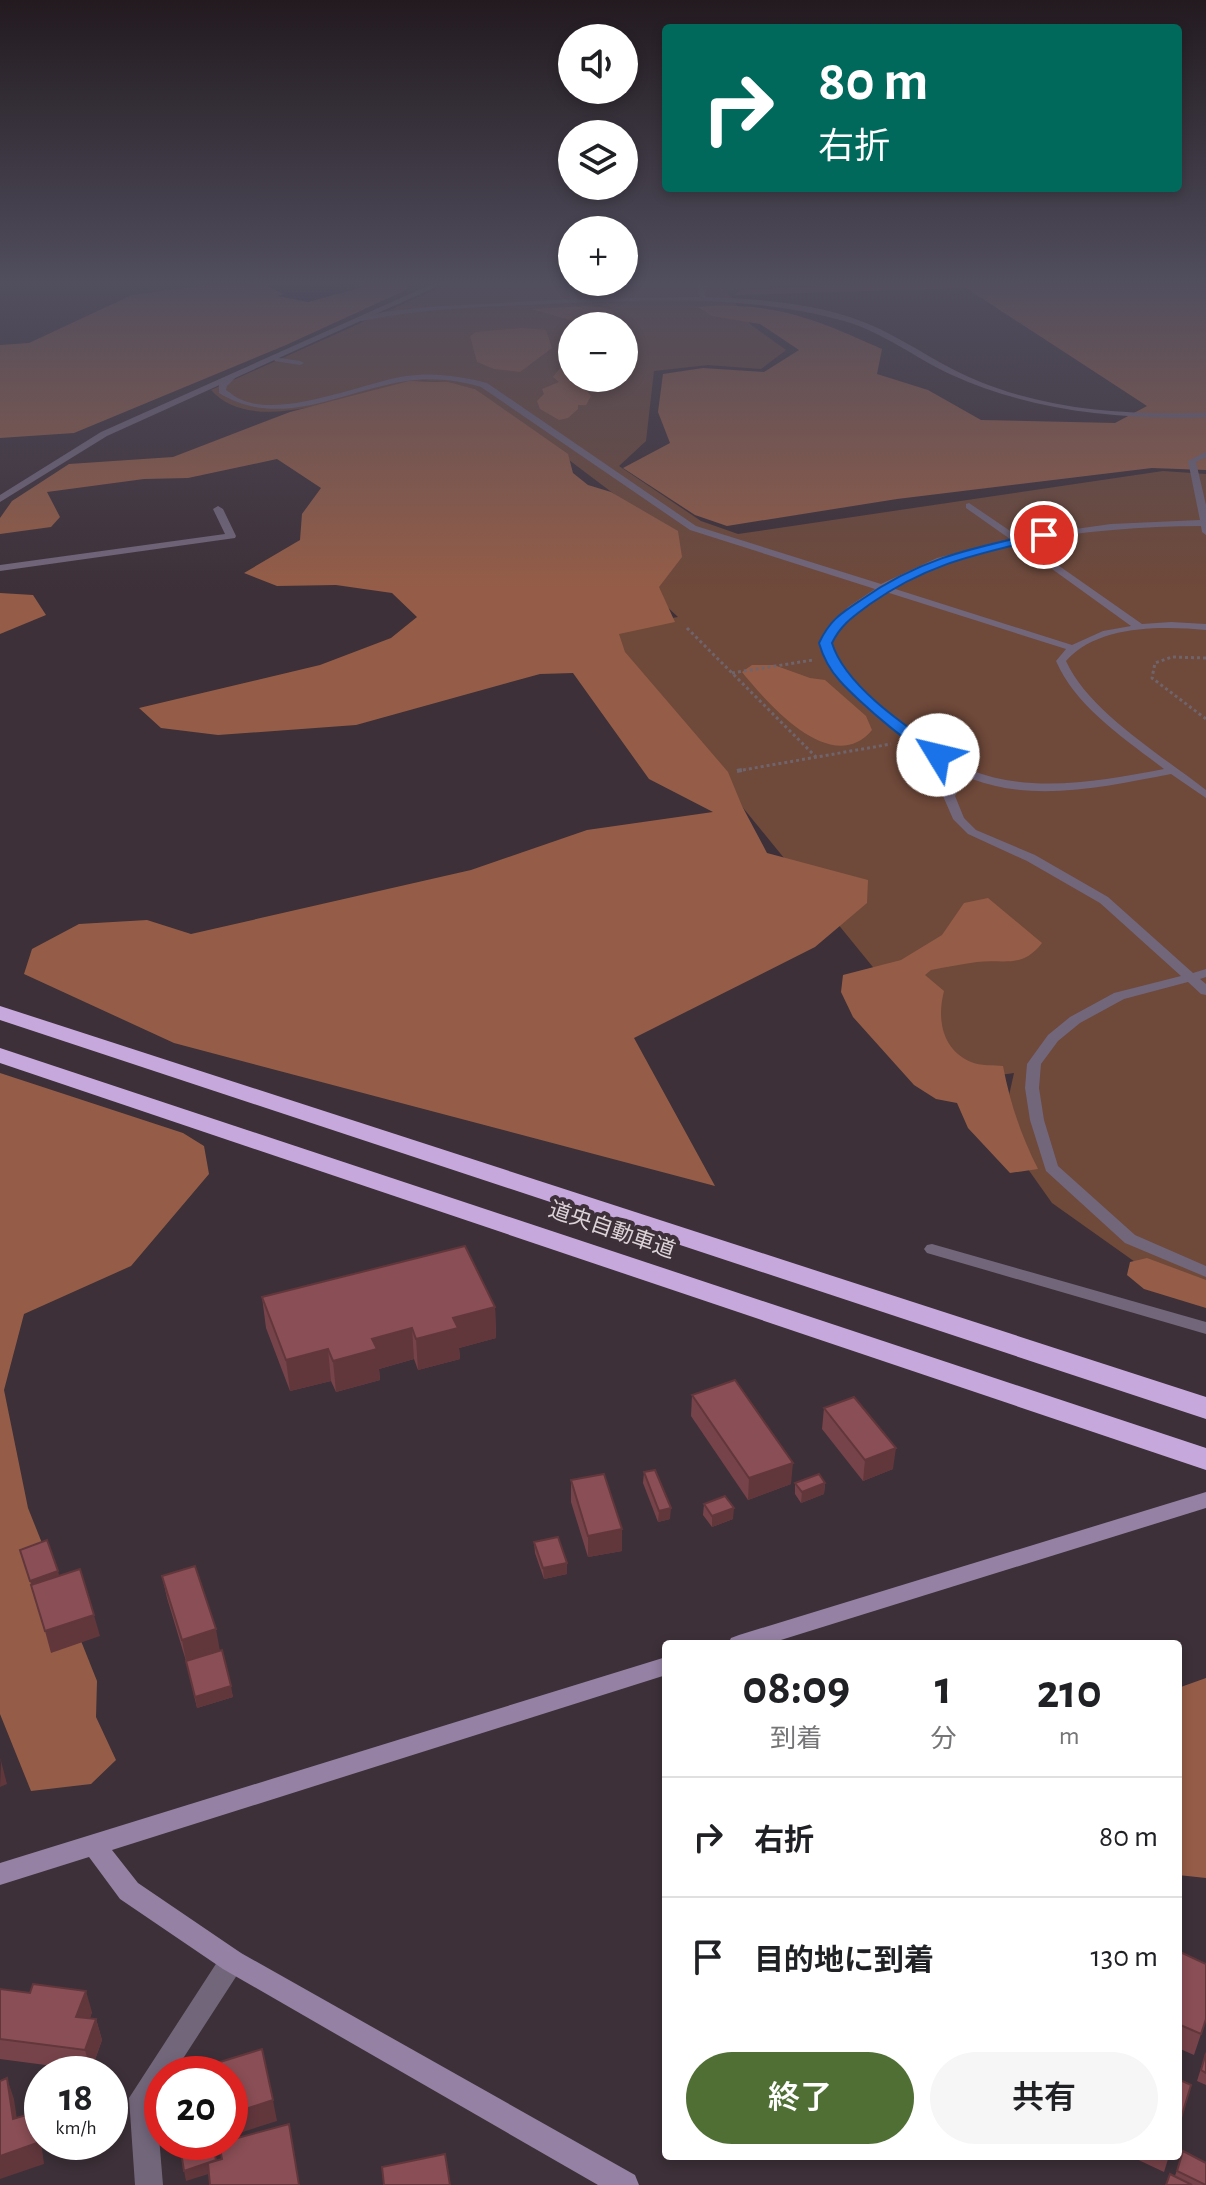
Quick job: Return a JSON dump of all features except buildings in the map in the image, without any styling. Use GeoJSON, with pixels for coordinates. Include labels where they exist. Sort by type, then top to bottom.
{"type":"FeatureCollection","features":[{"type":"Feature","properties":{"kind":"highway","name":"道央自動車道"},"geometry":{"type":"LineString","coordinates":[[0,1013],[1206,1408]]}},
{"type":"Feature","properties":{"kind":"highway","name":"道央自動車道"},"geometry":{"type":"LineString","coordinates":[[0,1055],[1206,1459]]}},
{"type":"Feature","properties":{"kind":"street"},"geometry":{"type":"LineString","coordinates":[[0,499],[104,434],[212,386]]}},
{"type":"Feature","properties":{"kind":"street"},"geometry":{"type":"LineString","coordinates":[[0,568],[231,536],[218,509]]}},
{"type":"Feature","properties":{"kind":"street"},"geometry":{"type":"LineString","coordinates":[[752,1640],[1205,1501]]}},
{"type":"Feature","properties":{"kind":"street"},"geometry":{"type":"LineString","coordinates":[[0,1874],[662,1667]]}},
{"type":"Feature","properties":{"kind":"street"},"geometry":{"type":"LineString","coordinates":[[94,1845],[129,1891],[232,1961],[625,2185]]}},
{"type":"Feature","properties":{"kind":"street"},"geometry":{"type":"LineString","coordinates":[[149,2185],[142,2098],[232,1961]]}},
{"type":"Feature","properties":{"kind":"lane"},"geometry":{"type":"LineString","coordinates":[[223,386],[222,391],[228,397],[264,406],[305,403],[376,386]]}},
{"type":"Feature","properties":{"kind":"lane"},"geometry":{"type":"LineString","coordinates":[[485,386],[693,528],[1072,648]]}},
{"type":"Feature","properties":{"kind":"lane"},"geometry":{"type":"LineString","coordinates":[[988,386],[1014,396],[1116,413],[1162,417],[1206,415]]}},
{"type":"Feature","properties":{"kind":"lane"},"geometry":{"type":"LineString","coordinates":[[1175,770],[1085,786],[1000,783],[972,774],[916,740],[863,697],[830,657],[825,643],[834,624],[881,589],[952,556],[1017,540],[1089,528],[1206,526],[1192,461],[1206,454]]}},
{"type":"Feature","properties":{"kind":"lane"},"geometry":{"type":"LineString","coordinates":[[969,506],[1139,627]]}},
{"type":"Feature","properties":{"kind":"lane"},"geometry":{"type":"LineString","coordinates":[[1206,627],[1174,624],[1103,635],[1072,648],[1061,661],[1062,671],[1086,700],[1206,795]]}},
{"type":"Feature","properties":{"kind":"lane"},"geometry":{"type":"LineString","coordinates":[[972,774],[957,784],[949,796],[959,819],[972,832],[1031,858],[1091,891],[1119,911],[1206,991]]}},
{"type":"Feature","properties":{"kind":"lane"},"geometry":{"type":"LineString","coordinates":[[1206,973],[1119,996],[1075,1020],[1053,1038],[1034,1064],[1032,1088],[1037,1120],[1051,1168],[1130,1239],[1206,1272]]}},
{"type":"Feature","properties":{"kind":"lane"},"geometry":{"type":"LineString","coordinates":[[932,1249],[1206,1328]]}},
{"type":"Feature","properties":{"kind":"path"},"geometry":{"type":"LineString","coordinates":[[687,628],[816,757]]}},
{"type":"Feature","properties":{"kind":"path"},"geometry":{"type":"LineString","coordinates":[[732,673],[830,657]]}},
{"type":"Feature","properties":{"kind":"path"},"geometry":{"type":"LineString","coordinates":[[1206,658],[1172,657],[1155,663],[1152,678],[1206,719]]}},
{"type":"Feature","properties":{"kind":"path"},"geometry":{"type":"LineString","coordinates":[[737,771],[916,740]]}},
{"type":"Feature","properties":{"kind":"shaded area"},"geometry":{"type":"Polygon","coordinates":[[[0,386],[187,386],[74,433],[0,438],[0,386]]]}},
{"type":"Feature","properties":{"kind":"shaded area"},"geometry":{"type":"Polygon","coordinates":[[[220,386],[392,386],[311,407],[255,411],[231,405],[211,390],[220,386]]]}},
{"type":"Feature","properties":{"kind":"shaded area"},"geometry":{"type":"Polygon","coordinates":[[[390,386],[463,386],[475,389],[568,454],[573,473],[588,485],[611,492],[678,531],[682,557],[659,587],[675,622],[619,634],[625,652],[728,772],[767,853],[868,880],[867,903],[815,947],[634,1038],[715,1186],[174,1043],[24,974],[32,949],[79,924],[147,920],[191,934],[471,870],[587,830],[713,812],[649,779],[573,673],[540,674],[356,725],[218,735],[161,728],[139,708],[320,665],[391,638],[417,617],[392,593],[336,585],[277,586],[244,573],[300,540],[302,514],[321,488],[277,459],[188,478],[144,479],[47,492],[60,517],[51,527],[0,534],[0,518],[12,501],[69,464],[173,457],[290,412],[390,386]]]}},
{"type":"Feature","properties":{"kind":"shaded area"},"geometry":{"type":"Polygon","coordinates":[[[460,386],[558,386],[558,392],[638,392],[638,386],[652,386],[646,441],[619,466],[701,521],[738,534],[1163,471],[1206,474],[1206,1291],[1152,1274],[1052,1203],[1001,1131],[1014,1073],[965,1080],[598,630],[678,617],[647,588],[679,543],[475,389],[460,386]]]}},
{"type":"Feature","properties":{"kind":"shaded area"},"geometry":{"type":"Polygon","coordinates":[[[558,386],[558,392],[588,392],[591,396],[586,405],[578,405],[578,409],[568,418],[559,420],[540,409],[537,401],[544,394],[542,389],[558,386]]]}},
{"type":"Feature","properties":{"kind":"shaded area"},"geometry":{"type":"Polygon","coordinates":[[[661,386],[915,386],[981,420],[1115,423],[1147,406],[1116,386],[1206,386],[1206,470],[1152,468],[897,499],[727,526],[695,515],[623,468],[670,443],[658,412],[661,386]]]}},
{"type":"Feature","properties":{"kind":"shaded area"},"geometry":{"type":"Polygon","coordinates":[[[0,593],[33,595],[46,615],[0,634],[0,593]]]}},
{"type":"Feature","properties":{"kind":"shaded area"},"geometry":{"type":"Polygon","coordinates":[[[752,665],[774,665],[825,680],[866,716],[872,730],[856,743],[838,746],[820,741],[784,717],[753,686],[742,672],[752,665]]]}},
{"type":"Feature","properties":{"kind":"shaded area"},"geometry":{"type":"Polygon","coordinates":[[[988,898],[1042,943],[1020,960],[966,964],[931,970],[925,975],[944,991],[942,1022],[947,1041],[953,1049],[975,1063],[1003,1066],[1017,1119],[1038,1169],[1010,1173],[968,1128],[957,1103],[936,1099],[914,1085],[853,1017],[841,992],[843,975],[901,960],[942,935],[964,903],[988,898]]]}},
{"type":"Feature","properties":{"kind":"shaded area"},"geometry":{"type":"Polygon","coordinates":[[[0,1073],[183,1133],[204,1146],[209,1174],[131,1266],[24,1314],[4,1390],[28,1508],[97,1681],[96,1717],[116,1760],[91,1784],[31,1791],[0,1714],[0,1073]]]}},
{"type":"Feature","properties":{"kind":"shaded area"},"geometry":{"type":"Polygon","coordinates":[[[1147,1258],[1206,1280],[1206,1308],[1144,1289],[1127,1275],[1130,1262],[1147,1258]]]}},
{"type":"Feature","properties":{"kind":"shaded area"},"geometry":{"type":"Polygon","coordinates":[[[1206,1678],[1206,1878],[1182,1875],[1182,1687],[1206,1678]]]}},
{"type":"Feature","properties":{"kind":"route"},"geometry":{"type":"LineString","coordinates":[[938,755],[905,732],[845,679],[830,657],[825,643],[834,624],[881,589],[952,556],[1044,535]]}}]}
